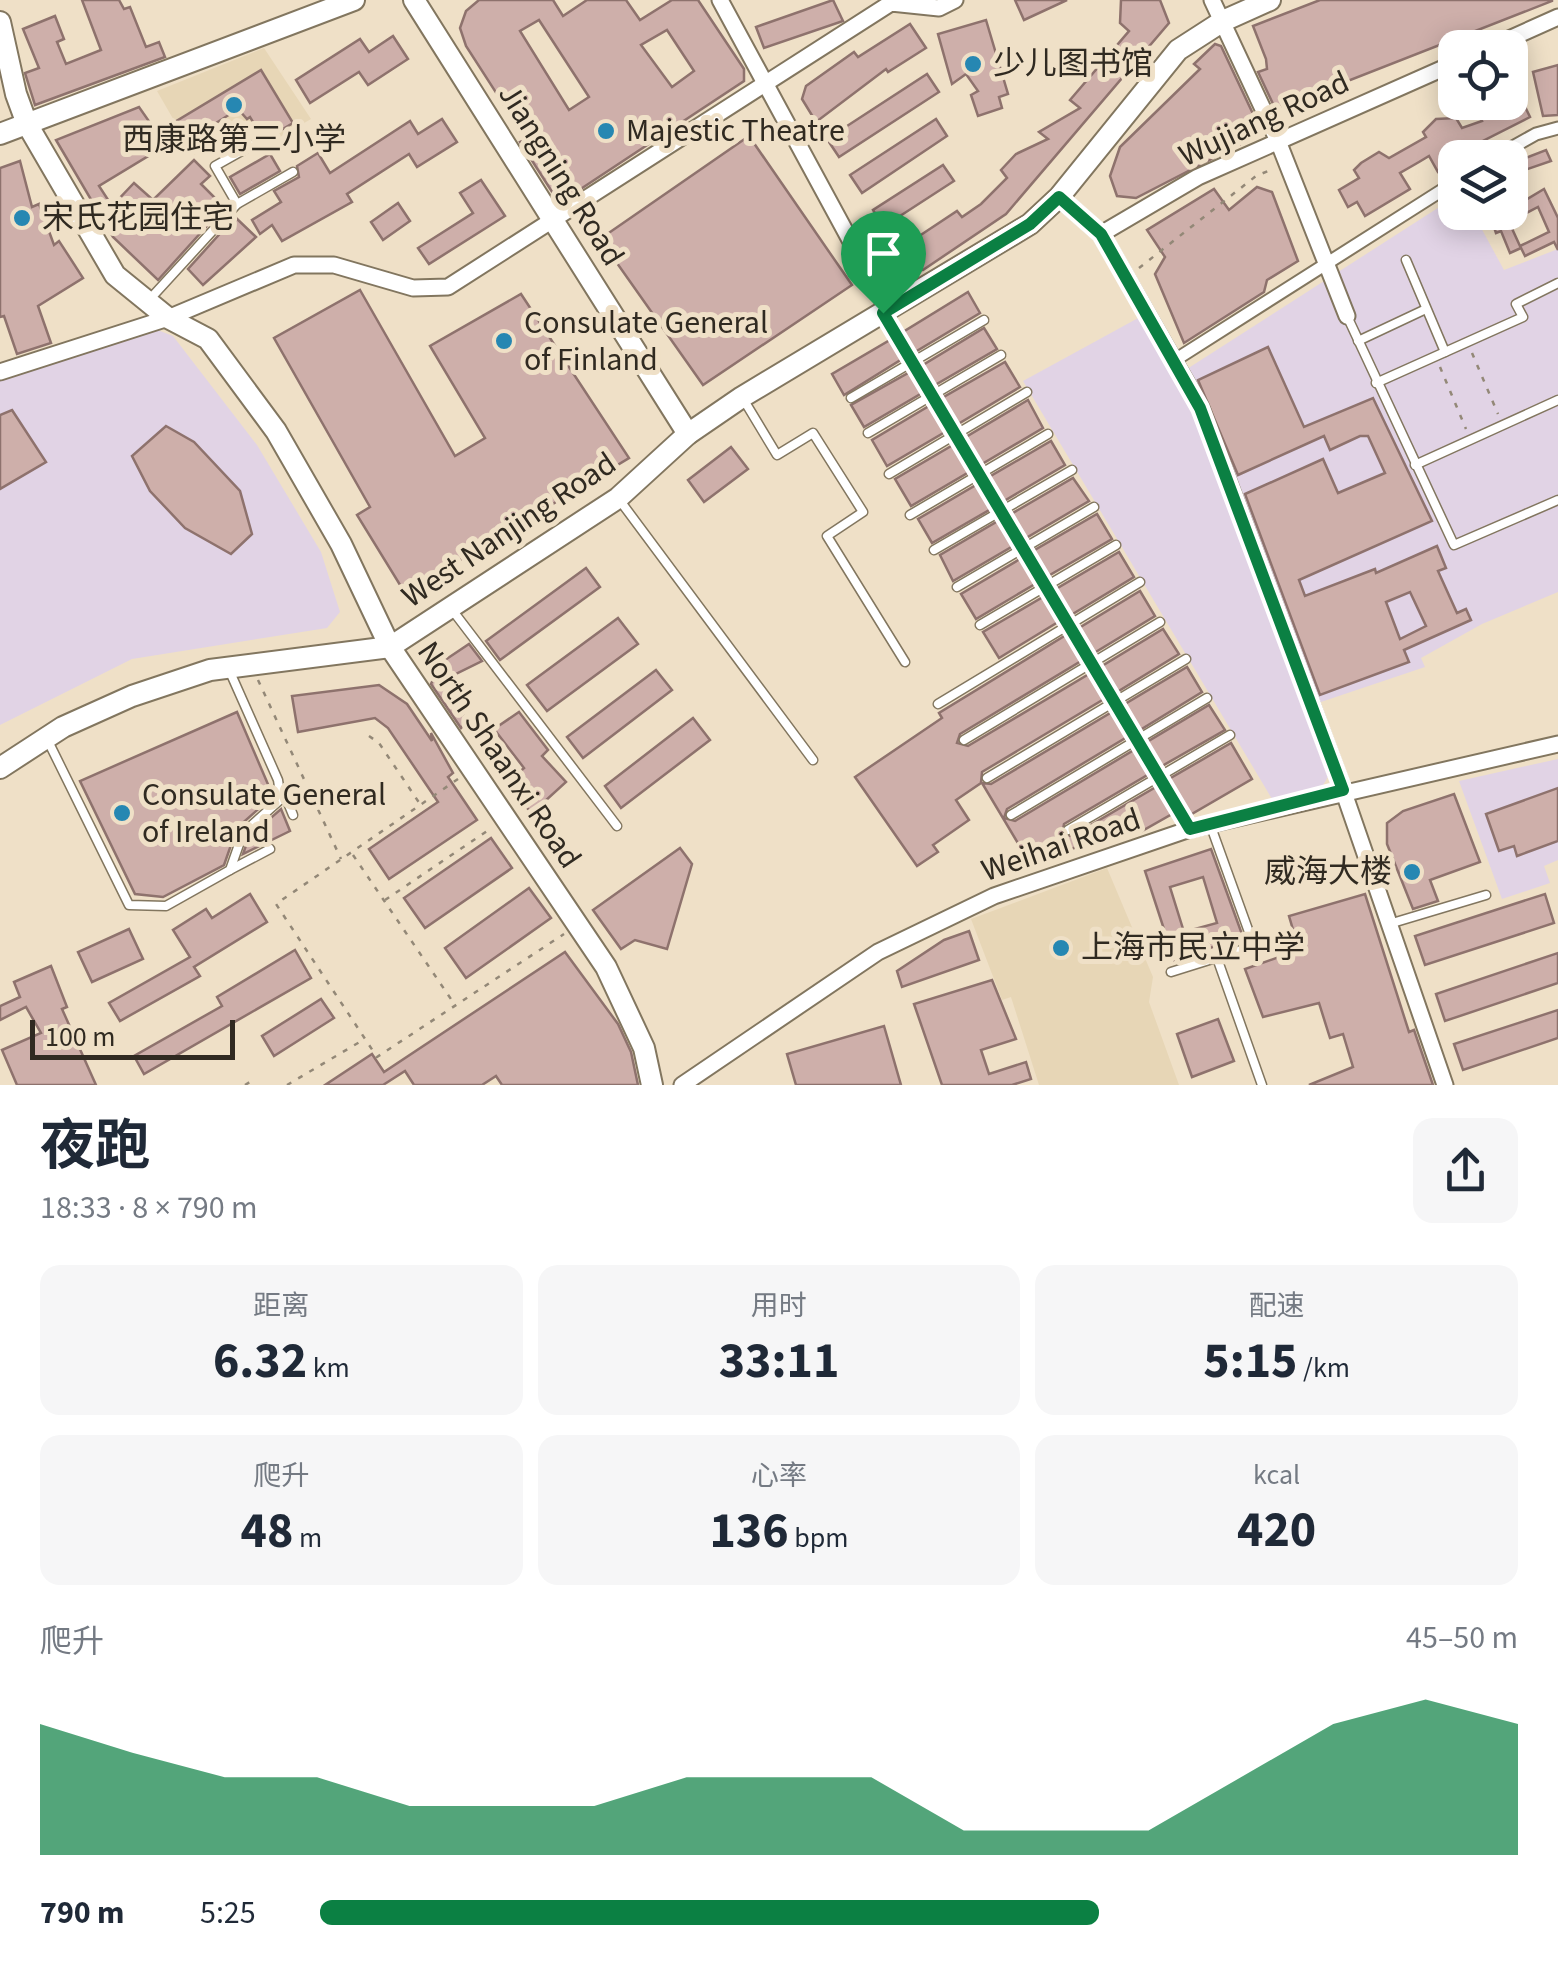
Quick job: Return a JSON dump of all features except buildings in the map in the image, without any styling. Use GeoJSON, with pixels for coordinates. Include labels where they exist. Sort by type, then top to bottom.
{"type":"FeatureCollection","features":[{"type":"Feature","properties":{"kind":"main road"},"geometry":{"type":"LineString","coordinates":[[0,134],[354,0]]}},
{"type":"Feature","properties":{"kind":"main road","name":"Jiangning Road"},"geometry":{"type":"LineString","coordinates":[[414,0],[688,434]]}},
{"type":"Feature","properties":{"kind":"main road","name":"West Nanjing Road"},"geometry":{"type":"LineString","coordinates":[[0,768],[46,737],[132,696],[228,668],[390,647],[618,498],[688,434],[742,397],[1030,224],[1059,197],[1178,50],[1223,21],[1270,0]]}},
{"type":"Feature","properties":{"kind":"main road","name":"North Shaanxi Road"},"geometry":{"type":"LineString","coordinates":[[0,22],[27,124],[115,276],[168,318],[208,338],[276,431],[341,544],[390,647],[606,966],[644,1048],[652,1085]]}},
{"type":"Feature","properties":{"kind":"street"},"geometry":{"type":"LineString","coordinates":[[720,0],[886,312]]}},
{"type":"Feature","properties":{"kind":"street"},"geometry":{"type":"LineString","coordinates":[[0,372],[168,318],[294,265],[334,265],[414,288],[448,287],[555,222],[891,3],[939,8],[955,0]]}},
{"type":"Feature","properties":{"kind":"street"},"geometry":{"type":"LineString","coordinates":[[1212,0],[1288,163],[1347,316]]}},
{"type":"Feature","properties":{"kind":"street"},"geometry":{"type":"LineString","coordinates":[[1528,30],[1558,17]]}},
{"type":"Feature","properties":{"kind":"street","name":"Wujiang Road"},"geometry":{"type":"LineString","coordinates":[[1101,234],[1198,177],[1438,70]]}},
{"type":"Feature","properties":{"kind":"street"},"geometry":{"type":"LineString","coordinates":[[1525,140],[1558,128]]}},
{"type":"Feature","properties":{"kind":"street"},"geometry":{"type":"LineString","coordinates":[[1175,360],[1438,193]]}},
{"type":"Feature","properties":{"kind":"street"},"geometry":{"type":"LineString","coordinates":[[1059,197],[1101,234],[1200,408],[1343,790],[1445,1085]]}},
{"type":"Feature","properties":{"kind":"street","name":"Weihai Road"},"geometry":{"type":"LineString","coordinates":[[682,1085],[878,952],[927,925],[994,896],[1190,829],[1343,790],[1558,744]]}},
{"type":"Feature","properties":{"kind":"lane"},"geometry":{"type":"LineString","coordinates":[[237,204],[215,166],[256,143]]}},
{"type":"Feature","properties":{"kind":"lane"},"geometry":{"type":"LineString","coordinates":[[147,303],[237,204],[293,172]]}},
{"type":"Feature","properties":{"kind":"lane"},"geometry":{"type":"LineString","coordinates":[[1406,260],[1440,354]]}},
{"type":"Feature","properties":{"kind":"lane"},"geometry":{"type":"LineString","coordinates":[[1376,383],[1522,318],[1516,304],[1558,283]]}},
{"type":"Feature","properties":{"kind":"lane"},"geometry":{"type":"LineString","coordinates":[[1358,341],[1426,309]]}},
{"type":"Feature","properties":{"kind":"lane"},"geometry":{"type":"LineString","coordinates":[[886,312],[912,363],[1190,829]]}},
{"type":"Feature","properties":{"kind":"lane"},"geometry":{"type":"LineString","coordinates":[[1347,316],[1454,545],[1558,500]]}},
{"type":"Feature","properties":{"kind":"lane"},"geometry":{"type":"LineString","coordinates":[[852,398],[984,320]]}},
{"type":"Feature","properties":{"kind":"lane"},"geometry":{"type":"LineString","coordinates":[[868,434],[1001,355]]}},
{"type":"Feature","properties":{"kind":"lane"},"geometry":{"type":"LineString","coordinates":[[889,474],[1028,392]]}},
{"type":"Feature","properties":{"kind":"lane"},"geometry":{"type":"LineString","coordinates":[[742,397],[777,455],[812,433],[863,512],[827,536],[905,662]]}},
{"type":"Feature","properties":{"kind":"lane"},"geometry":{"type":"LineString","coordinates":[[1416,465],[1558,400]]}},
{"type":"Feature","properties":{"kind":"lane"},"geometry":{"type":"LineString","coordinates":[[910,515],[1048,434]]}},
{"type":"Feature","properties":{"kind":"lane"},"geometry":{"type":"LineString","coordinates":[[934,550],[1072,470]]}},
{"type":"Feature","properties":{"kind":"lane"},"geometry":{"type":"LineString","coordinates":[[618,498],[812,760]]}},
{"type":"Feature","properties":{"kind":"lane"},"geometry":{"type":"LineString","coordinates":[[957,587],[1094,507]]}},
{"type":"Feature","properties":{"kind":"lane"},"geometry":{"type":"LineString","coordinates":[[980,626],[1116,545]]}},
{"type":"Feature","properties":{"kind":"lane"},"geometry":{"type":"LineString","coordinates":[[938,704],[1140,582]]}},
{"type":"Feature","properties":{"kind":"lane"},"geometry":{"type":"LineString","coordinates":[[451,608],[616,826]]}},
{"type":"Feature","properties":{"kind":"lane"},"geometry":{"type":"LineString","coordinates":[[964,740],[1160,622]]}},
{"type":"Feature","properties":{"kind":"lane"},"geometry":{"type":"LineString","coordinates":[[987,778],[1186,659]]}},
{"type":"Feature","properties":{"kind":"lane"},"geometry":{"type":"LineString","coordinates":[[228,668],[293,815]]}},
{"type":"Feature","properties":{"kind":"lane"},"geometry":{"type":"LineString","coordinates":[[1011,816],[1207,698]]}},
{"type":"Feature","properties":{"kind":"lane"},"geometry":{"type":"LineString","coordinates":[[1068,830],[1230,735]]}},
{"type":"Feature","properties":{"kind":"lane"},"geometry":{"type":"LineString","coordinates":[[46,737],[129,906],[166,906],[270,849]]}},
{"type":"Feature","properties":{"kind":"lane"},"geometry":{"type":"LineString","coordinates":[[230,870],[243,833],[281,799],[278,780]]}},
{"type":"Feature","properties":{"kind":"lane"},"geometry":{"type":"LineString","coordinates":[[1171,972],[1254,946],[1210,824]]}},
{"type":"Feature","properties":{"kind":"lane"},"geometry":{"type":"LineString","coordinates":[[1389,924],[1486,895]]}},
{"type":"Feature","properties":{"kind":"lane"},"geometry":{"type":"LineString","coordinates":[[1217,958],[1262,1085]]}},
{"type":"Feature","properties":{"kind":"path"},"geometry":{"type":"LineString","coordinates":[[1126,278],[1256,176],[1288,163]]}},
{"type":"Feature","properties":{"kind":"path"},"geometry":{"type":"LineString","coordinates":[[1468,342],[1502,425]]}},
{"type":"Feature","properties":{"kind":"path"},"geometry":{"type":"LineString","coordinates":[[1440,354],[1471,439]]}},
{"type":"Feature","properties":{"kind":"path"},"geometry":{"type":"LineString","coordinates":[[252,665],[341,860]]}},
{"type":"Feature","properties":{"kind":"path"},"geometry":{"type":"LineString","coordinates":[[368,736],[379,743],[421,805]]}},
{"type":"Feature","properties":{"kind":"path"},"geometry":{"type":"LineString","coordinates":[[471,770],[276,904],[377,1057],[577,925]]}},
{"type":"Feature","properties":{"kind":"path"},"geometry":{"type":"LineString","coordinates":[[384,901],[504,819]]}},
{"type":"Feature","properties":{"kind":"path"},"geometry":{"type":"LineString","coordinates":[[352,854],[456,1005]]}},
{"type":"Feature","properties":{"kind":"path"},"geometry":{"type":"LineString","coordinates":[[287,1085],[365,1039]]}},
{"type":"Feature","properties":{"kind":"path"},"geometry":{"type":"LineString","coordinates":[[244,1085],[254,1080]]}},
{"type":"Feature","properties":{"kind":"shaded area","name":"西康路第三小学"},"geometry":{"type":"Polygon","coordinates":[[[264,48],[311,119],[263,147],[248,125],[194,155],[157,91],[264,48]]]}},
{"type":"Feature","properties":{"kind":"shaded area"},"geometry":{"type":"Polygon","coordinates":[[[1438,208],[1438,230],[1482,230],[1504,270],[1558,249],[1558,592],[1482,624],[1421,658],[1425,667],[1315,704],[1187,369],[1438,208]]]}},
{"type":"Feature","properties":{"kind":"shaded area"},"geometry":{"type":"Polygon","coordinates":[[[1140,317],[1194,411],[1329,775],[1319,792],[1275,804],[1023,381],[1140,317]]]}},
{"type":"Feature","properties":{"kind":"shaded area"},"geometry":{"type":"Polygon","coordinates":[[[155,329],[173,336],[257,445],[321,552],[340,612],[327,628],[132,659],[0,725],[0,381],[155,329]]]}},
{"type":"Feature","properties":{"kind":"shaded area"},"geometry":{"type":"Polygon","coordinates":[[[1558,759],[1558,860],[1544,866],[1550,883],[1502,899],[1459,781],[1558,759]]]}},
{"type":"Feature","properties":{"kind":"shaded area","name":"上海市民立中学"},"geometry":{"type":"Polygon","coordinates":[[[1107,868],[1153,977],[1149,1002],[1179,1085],[1039,1085],[1011,997],[1002,1000],[971,919],[1107,868]]]}},
{"type":"Feature","properties":{"kind":"place","name":"少儿图书馆"},"geometry":{"type":"Point","coordinates":[973,64]}},
{"type":"Feature","properties":{"kind":"place","name":"西康路第三小学"},"geometry":{"type":"Point","coordinates":[234,105]}},
{"type":"Feature","properties":{"kind":"place","name":"Majestic Theatre"},"geometry":{"type":"Point","coordinates":[606,131]}},
{"type":"Feature","properties":{"kind":"place","name":"宋氏花园住宅"},"geometry":{"type":"Point","coordinates":[22,218]}},
{"type":"Feature","properties":{"kind":"place","name":"Consulate General of Finland"},"geometry":{"type":"Point","coordinates":[504,341]}},
{"type":"Feature","properties":{"kind":"place","name":"Consulate General of Ireland"},"geometry":{"type":"Point","coordinates":[122,813]}},
{"type":"Feature","properties":{"kind":"place","name":"威海大楼"},"geometry":{"type":"Point","coordinates":[1412,872]}},
{"type":"Feature","properties":{"kind":"place","name":"上海市民立中学"},"geometry":{"type":"Point","coordinates":[1061,948]}},
{"type":"Feature","properties":{"kind":"route"},"geometry":{"type":"LineString","coordinates":[[1059,197],[1101,234],[1200,408],[1343,790],[1190,829],[883,313],[1030,224],[1059,197]]}}]}
